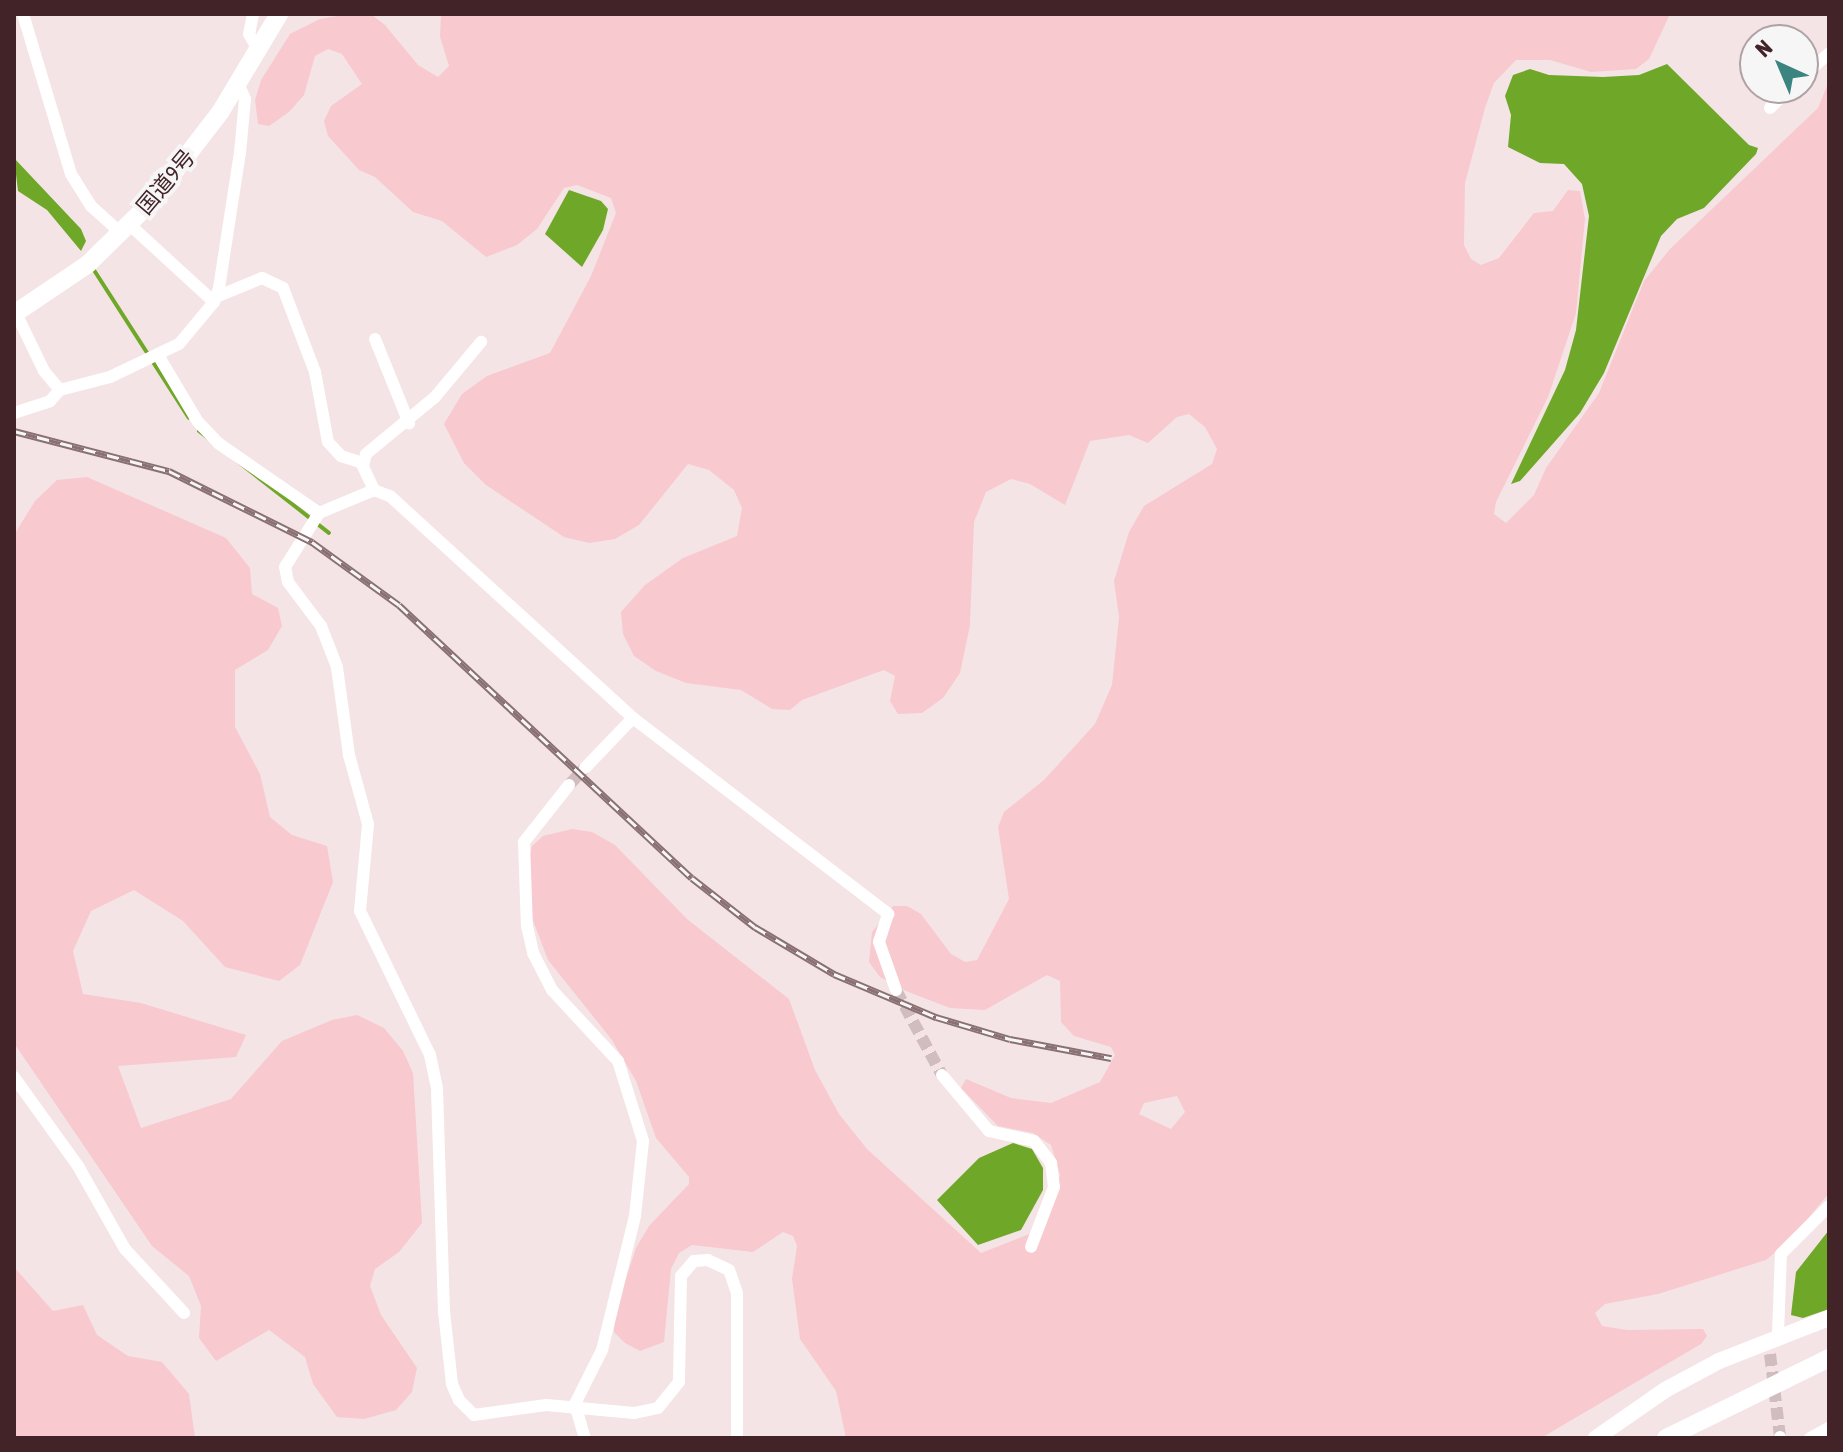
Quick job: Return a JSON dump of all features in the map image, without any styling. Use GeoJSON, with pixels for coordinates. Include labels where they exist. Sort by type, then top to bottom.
{"type":"FeatureCollection","features":[{"type":"Feature","properties":{"kind":"highway","name":"国道9号"},"geometry":{"type":"LineString","coordinates":[[15,314],[126,229],[191,152],[238,83],[279,14]]}},
{"type":"Feature","properties":{"kind":"highway"},"geometry":{"type":"LineString","coordinates":[[1666,1438],[1829,1358]]}},
{"type":"Feature","properties":{"kind":"main road"},"geometry":{"type":"LineString","coordinates":[[1596,1438],[1665,1390],[1829,1318]]}},
{"type":"Feature","properties":{"kind":"street"},"geometry":{"type":"LineString","coordinates":[[23,14],[71,174],[91,206],[126,229],[215,299]]}},
{"type":"Feature","properties":{"kind":"street"},"geometry":{"type":"LineString","coordinates":[[253,14],[249,34],[257,48]]}},
{"type":"Feature","properties":{"kind":"street"},"geometry":{"type":"LineString","coordinates":[[215,299],[240,153],[245,99],[238,83]]}},
{"type":"Feature","properties":{"kind":"street"},"geometry":{"type":"LineString","coordinates":[[1770,108],[1774,104]]}},
{"type":"Feature","properties":{"kind":"street"},"geometry":{"type":"LineString","coordinates":[[14,413],[50,401],[60,390],[153,358],[179,344],[215,299],[262,278],[283,288],[315,372],[328,442],[341,456],[363,463]]}},
{"type":"Feature","properties":{"kind":"street"},"geometry":{"type":"LineString","coordinates":[[15,314],[44,371],[60,390]]}},
{"type":"Feature","properties":{"kind":"street"},"geometry":{"type":"LineString","coordinates":[[375,339],[409,423]]}},
{"type":"Feature","properties":{"kind":"street"},"geometry":{"type":"LineString","coordinates":[[363,463],[372,448],[409,423],[481,342]]}},
{"type":"Feature","properties":{"kind":"street"},"geometry":{"type":"LineString","coordinates":[[153,358],[198,422],[218,443],[319,513]]}},
{"type":"Feature","properties":{"kind":"street"},"geometry":{"type":"LineString","coordinates":[[363,463],[374,490]]}},
{"type":"Feature","properties":{"kind":"street"},"geometry":{"type":"LineString","coordinates":[[737,1438],[737,1293],[729,1270],[717,1262],[694,1261],[681,1276],[680,1372],[668,1400],[634,1413],[575,1404],[474,1415],[464,1409],[452,1384],[435,1077],[414,1019],[360,911],[368,824],[349,755],[337,667],[321,626],[288,582],[285,567],[319,513],[374,490],[390,496],[633,718],[888,914],[879,942],[896,990]]}},
{"type":"Feature","properties":{"kind":"street"},"geometry":{"type":"LineString","coordinates":[[585,768],[633,718]]}},
{"type":"Feature","properties":{"kind":"street"},"geometry":{"type":"LineString","coordinates":[[569,785],[524,842],[527,926],[533,953],[552,990],[618,1061],[635,1109],[643,1154],[635,1216],[602,1350],[579,1387],[575,1404],[585,1438]]}},
{"type":"Feature","properties":{"kind":"street"},"geometry":{"type":"LineString","coordinates":[[942,1075],[989,1131],[1034,1141],[1051,1163],[1054,1187],[1031,1247]]}},
{"type":"Feature","properties":{"kind":"street"},"geometry":{"type":"LineString","coordinates":[[14,1077],[78,1166],[125,1249],[184,1313]]}},
{"type":"Feature","properties":{"kind":"street"},"geometry":{"type":"LineString","coordinates":[[1771,1342],[1781,1254],[1829,1206]]}},
{"type":"Feature","properties":{"kind":"street"},"geometry":{"type":"LineString","coordinates":[[1810,1438],[1829,1428]]}},
{"type":"Feature","properties":{"kind":"shaded area"},"geometry":{"type":"Polygon","coordinates":[[[349,14],[372,15],[385,25],[418,65],[438,77],[449,66],[440,37],[441,14],[1670,14],[1649,59],[1636,69],[1591,72],[1550,60],[1516,60],[1494,83],[1485,108],[1465,183],[1464,245],[1471,259],[1481,265],[1499,258],[1534,213],[1553,211],[1568,190],[1580,191],[1585,219],[1576,313],[1548,397],[1496,502],[1494,514],[1506,523],[1534,495],[1546,468],[1599,393],[1644,281],[1670,249],[1818,108],[1829,81],[1829,1193],[1792,1238],[1766,1260],[1658,1294],[1605,1304],[1595,1313],[1602,1326],[1627,1330],[1703,1329],[1707,1336],[1701,1344],[1541,1438],[846,1438],[836,1391],[800,1339],[792,1279],[797,1246],[793,1236],[783,1232],[753,1252],[692,1245],[679,1253],[671,1269],[664,1342],[640,1351],[625,1343],[614,1332],[615,1312],[636,1248],[649,1226],[689,1184],[689,1177],[656,1138],[636,1081],[612,1040],[548,960],[532,918],[526,872],[532,846],[543,836],[572,829],[592,832],[615,845],[687,919],[789,999],[815,1070],[839,1114],[867,1149],[981,1253],[1045,1228],[1060,1175],[1051,1145],[1033,1133],[998,1126],[961,1088],[966,1079],[1011,1098],[1051,1103],[1100,1082],[1115,1055],[1111,1047],[1074,1036],[1061,1022],[1060,981],[1047,975],[985,1010],[950,1008],[906,991],[880,977],[869,962],[872,932],[893,906],[907,906],[921,914],[951,954],[965,962],[977,960],[1009,899],[998,827],[1004,812],[1044,780],[1095,724],[1112,685],[1119,617],[1114,581],[1129,532],[1144,506],[1212,464],[1217,449],[1205,427],[1189,414],[1177,417],[1148,443],[1129,435],[1090,441],[1065,505],[1030,484],[1011,479],[986,492],[974,522],[970,625],[960,673],[943,698],[922,713],[898,714],[890,701],[895,676],[884,670],[802,700],[790,710],[772,709],[741,690],[686,683],[656,671],[634,656],[623,634],[621,612],[645,585],[683,558],[737,536],[742,508],[734,490],[709,470],[688,464],[639,525],[615,539],[589,543],[564,537],[486,485],[464,463],[444,424],[462,394],[487,376],[550,353],[591,276],[616,213],[611,198],[577,185],[564,188],[537,229],[517,245],[486,257],[442,221],[413,212],[375,177],[359,170],[328,136],[324,121],[331,106],[362,84],[342,54],[328,49],[315,56],[304,95],[289,112],[269,126],[258,124],[255,100],[261,80],[290,34],[320,19],[349,14]],[[1177,1096],[1144,1103],[1139,1114],[1171,1129],[1185,1112],[1177,1096]]]}},
{"type":"Feature","properties":{"kind":"shaded area"},"geometry":{"type":"Polygon","coordinates":[[[1667,64],[1749,145],[1758,148],[1756,154],[1704,208],[1677,219],[1661,236],[1604,373],[1580,413],[1520,481],[1511,484],[1565,370],[1576,330],[1589,216],[1582,184],[1564,164],[1540,163],[1508,147],[1511,115],[1505,96],[1513,75],[1530,69],[1549,75],[1603,77],[1639,75],[1667,64]]]}},
{"type":"Feature","properties":{"kind":"shaded area"},"geometry":{"type":"Polygon","coordinates":[[[14,158],[81,229],[86,241],[81,251],[47,210],[18,191],[14,158]]]}},
{"type":"Feature","properties":{"kind":"shaded area"},"geometry":{"type":"Polygon","coordinates":[[[569,190],[601,201],[608,209],[603,230],[582,267],[545,234],[569,190]]]}},
{"type":"Feature","properties":{"kind":"shaded area"},"geometry":{"type":"Polygon","coordinates":[[[87,477],[226,538],[250,568],[252,594],[278,608],[282,626],[268,650],[235,670],[235,727],[260,774],[270,817],[292,835],[327,846],[333,882],[300,965],[279,981],[225,967],[183,921],[134,890],[91,911],[73,951],[83,994],[141,1003],[246,1035],[236,1057],[118,1066],[141,1128],[231,1099],[282,1041],[332,1020],[357,1015],[384,1028],[403,1051],[413,1073],[422,1223],[399,1252],[375,1269],[370,1286],[381,1315],[417,1368],[412,1392],[396,1410],[364,1419],[337,1417],[313,1384],[305,1357],[269,1330],[216,1361],[199,1338],[201,1306],[189,1276],[152,1246],[14,1043],[14,535],[35,501],[57,480],[87,477]]]}},
{"type":"Feature","properties":{"kind":"shaded area"},"geometry":{"type":"Polygon","coordinates":[[[1013,1143],[1032,1149],[1043,1168],[1043,1190],[1021,1230],[978,1245],[937,1200],[979,1158],[1013,1143]]]}},
{"type":"Feature","properties":{"kind":"shaded area"},"geometry":{"type":"Polygon","coordinates":[[[1829,1230],[1829,1309],[1803,1318],[1791,1315],[1796,1272],[1829,1230]]]}},
{"type":"Feature","properties":{"kind":"shaded area"},"geometry":{"type":"Polygon","coordinates":[[[14,1267],[53,1311],[83,1305],[97,1335],[128,1356],[162,1362],[189,1394],[195,1438],[14,1438],[14,1267]]]}},
{"type":"Feature","properties":{"kind":"waterway"},"geometry":{"type":"LineString","coordinates":[[92,267],[189,418]]}},
{"type":"Feature","properties":{"kind":"waterway"},"geometry":{"type":"LineString","coordinates":[[199,431],[329,533]]}},
{"type":"Feature","properties":{"kind":"tunnel"},"geometry":{"type":"LineString","coordinates":[[569,785],[585,768]]}},
{"type":"Feature","properties":{"kind":"tunnel"},"geometry":{"type":"LineString","coordinates":[[896,990],[942,1075]]}},
{"type":"Feature","properties":{"kind":"tunnel"},"geometry":{"type":"LineString","coordinates":[[1770,1354],[1780,1437]]}},
{"type":"Feature","properties":{"kind":"railway"},"geometry":{"type":"LineString","coordinates":[[14,431],[169,471],[312,542],[399,605],[692,878],[755,927],[834,974],[936,1017],[1010,1039],[1111,1058]]}}]}
